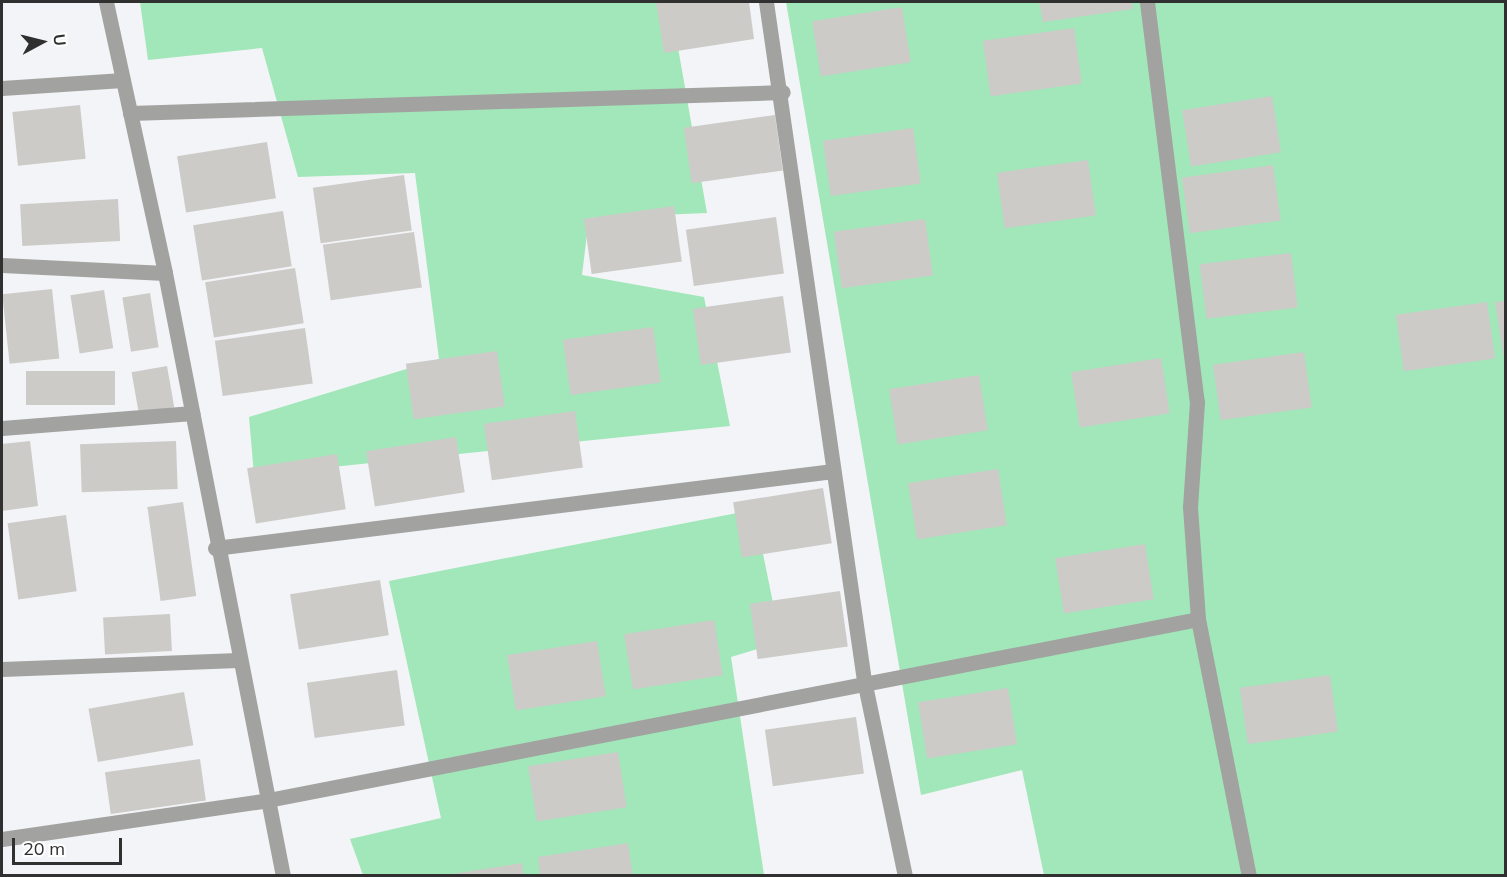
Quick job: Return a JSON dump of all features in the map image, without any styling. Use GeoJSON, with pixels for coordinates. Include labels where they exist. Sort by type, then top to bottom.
{"type":"FeatureCollection","features":[{"type":"Feature","properties":{"kind":"street"},"geometry":{"type":"LineString","coordinates":[[106,2],[165,273],[215,548],[283,876]]}},
{"type":"Feature","properties":{"kind":"street"},"geometry":{"type":"LineString","coordinates":[[766,2],[783,92],[864,680],[905,876]]}},
{"type":"Feature","properties":{"kind":"street"},"geometry":{"type":"LineString","coordinates":[[1147,2],[1197,402],[1190,507],[1198,619],[1249,876]]}},
{"type":"Feature","properties":{"kind":"street"},"geometry":{"type":"LineString","coordinates":[[2,88],[123,80]]}},
{"type":"Feature","properties":{"kind":"street"},"geometry":{"type":"LineString","coordinates":[[130,113],[783,92]]}},
{"type":"Feature","properties":{"kind":"street"},"geometry":{"type":"LineString","coordinates":[[2,265],[165,273]]}},
{"type":"Feature","properties":{"kind":"street"},"geometry":{"type":"LineString","coordinates":[[2,428],[192,413]]}},
{"type":"Feature","properties":{"kind":"street"},"geometry":{"type":"LineString","coordinates":[[215,548],[834,471]]}},
{"type":"Feature","properties":{"kind":"street"},"geometry":{"type":"LineString","coordinates":[[2,839],[268,800],[864,680],[1198,619]]}},
{"type":"Feature","properties":{"kind":"street"},"geometry":{"type":"LineString","coordinates":[[2,669],[238,660]]}},
{"type":"Feature","properties":{"kind":"green space"},"geometry":{"type":"Polygon","coordinates":[[[140,2],[670,2],[707,213],[589,218],[582,275],[704,297],[730,426],[254,475],[249,417],[439,359],[415,173],[298,177],[262,48],[148,60],[140,2]]]}},
{"type":"Feature","properties":{"kind":"green space"},"geometry":{"type":"Polygon","coordinates":[[[786,2],[1505,2],[1505,875],[1044,875],[1022,770],[921,795],[786,2]]]}},
{"type":"Feature","properties":{"kind":"green space"},"geometry":{"type":"Polygon","coordinates":[[[753,505],[781,642],[731,657],[764,875],[363,875],[350,839],[441,818],[389,581],[737,513],[753,505]]]}},
{"type":"Feature","properties":{"kind":"building"},"geometry":{"type":"Polygon","coordinates":[[[656,2],[749,2],[754,39],[664,53],[656,2]]]}},
{"type":"Feature","properties":{"kind":"building"},"geometry":{"type":"Polygon","coordinates":[[[1039,2],[1132,2],[1133,9],[1043,22],[1039,2]]]}},
{"type":"Feature","properties":{"kind":"building"},"geometry":{"type":"Polygon","coordinates":[[[902,7],[911,62],[821,77],[812,21],[902,7]]]}},
{"type":"Feature","properties":{"kind":"building"},"geometry":{"type":"Polygon","coordinates":[[[1074,28],[1082,83],[991,96],[983,41],[1074,28]]]}},
{"type":"Feature","properties":{"kind":"building"},"geometry":{"type":"Polygon","coordinates":[[[1272,96],[1281,152],[1191,167],[1182,110],[1272,96]]]}},
{"type":"Feature","properties":{"kind":"building"},"geometry":{"type":"Polygon","coordinates":[[[80,105],[86,159],[18,166],[12,112],[80,105]]]}},
{"type":"Feature","properties":{"kind":"building"},"geometry":{"type":"Polygon","coordinates":[[[775,115],[783,170],[692,183],[684,128],[775,115]]]}},
{"type":"Feature","properties":{"kind":"building"},"geometry":{"type":"Polygon","coordinates":[[[913,128],[921,183],[831,196],[823,141],[913,128]]]}},
{"type":"Feature","properties":{"kind":"building"},"geometry":{"type":"Polygon","coordinates":[[[267,142],[276,198],[186,213],[177,156],[267,142]]]}},
{"type":"Feature","properties":{"kind":"building"},"geometry":{"type":"Polygon","coordinates":[[[1088,160],[1096,215],[1005,228],[997,173],[1088,160]]]}},
{"type":"Feature","properties":{"kind":"building"},"geometry":{"type":"Polygon","coordinates":[[[1273,165],[1281,220],[1190,233],[1182,178],[1273,165]]]}},
{"type":"Feature","properties":{"kind":"building"},"geometry":{"type":"Polygon","coordinates":[[[404,175],[412,230],[321,243],[313,188],[404,175]]]}},
{"type":"Feature","properties":{"kind":"building"},"geometry":{"type":"Polygon","coordinates":[[[118,199],[120,241],[22,246],[20,204],[118,199]]]}},
{"type":"Feature","properties":{"kind":"building"},"geometry":{"type":"Polygon","coordinates":[[[674,206],[682,261],[592,274],[584,219],[674,206]]]}},
{"type":"Feature","properties":{"kind":"building"},"geometry":{"type":"Polygon","coordinates":[[[283,211],[292,266],[202,281],[193,225],[283,211]]]}},
{"type":"Feature","properties":{"kind":"building"},"geometry":{"type":"Polygon","coordinates":[[[776,217],[784,273],[694,286],[686,230],[776,217]]]}},
{"type":"Feature","properties":{"kind":"building"},"geometry":{"type":"Polygon","coordinates":[[[925,219],[933,275],[842,288],[834,232],[925,219]]]}},
{"type":"Feature","properties":{"kind":"building"},"geometry":{"type":"Polygon","coordinates":[[[414,232],[422,287],[331,300],[323,245],[414,232]]]}},
{"type":"Feature","properties":{"kind":"building"},"geometry":{"type":"Polygon","coordinates":[[[1291,253],[1298,308],[1206,319],[1200,264],[1291,253]]]}},
{"type":"Feature","properties":{"kind":"building"},"geometry":{"type":"Polygon","coordinates":[[[295,268],[304,323],[214,338],[205,282],[295,268]]]}},
{"type":"Feature","properties":{"kind":"building"},"geometry":{"type":"Polygon","coordinates":[[[52,289],[59,359],[10,364],[2,294],[52,289]]]}},
{"type":"Feature","properties":{"kind":"building"},"geometry":{"type":"Polygon","coordinates":[[[104,290],[113,348],[80,354],[70,295],[104,290]]]}},
{"type":"Feature","properties":{"kind":"building"},"geometry":{"type":"Polygon","coordinates":[[[150,293],[159,347],[131,352],[122,297],[150,293]]]}},
{"type":"Feature","properties":{"kind":"building"},"geometry":{"type":"Polygon","coordinates":[[[783,296],[791,352],[701,365],[693,309],[783,296]]]}},
{"type":"Feature","properties":{"kind":"building"},"geometry":{"type":"Polygon","coordinates":[[[1506,301],[1506,359],[1504,359],[1495,302],[1506,301]]]}},
{"type":"Feature","properties":{"kind":"building"},"geometry":{"type":"Polygon","coordinates":[[[1487,302],[1495,358],[1404,371],[1396,315],[1487,302]]]}},
{"type":"Feature","properties":{"kind":"building"},"geometry":{"type":"Polygon","coordinates":[[[653,327],[661,382],[571,395],[563,340],[653,327]]]}},
{"type":"Feature","properties":{"kind":"building"},"geometry":{"type":"Polygon","coordinates":[[[305,328],[313,383],[223,396],[215,341],[305,328]]]}},
{"type":"Feature","properties":{"kind":"building"},"geometry":{"type":"Polygon","coordinates":[[[497,351],[505,406],[414,419],[406,364],[497,351]]]}},
{"type":"Feature","properties":{"kind":"building"},"geometry":{"type":"Polygon","coordinates":[[[1304,352],[1312,407],[1221,420],[1213,365],[1304,352]]]}},
{"type":"Feature","properties":{"kind":"building"},"geometry":{"type":"Polygon","coordinates":[[[1161,358],[1170,413],[1080,428],[1071,372],[1161,358]]]}},
{"type":"Feature","properties":{"kind":"building"},"geometry":{"type":"Polygon","coordinates":[[[167,366],[174,407],[139,414],[132,372],[167,366]]]}},
{"type":"Feature","properties":{"kind":"building"},"geometry":{"type":"Polygon","coordinates":[[[26,371],[115,371],[115,405],[26,405],[26,371]]]}},
{"type":"Feature","properties":{"kind":"building"},"geometry":{"type":"Polygon","coordinates":[[[979,375],[988,430],[898,445],[889,389],[979,375]]]}},
{"type":"Feature","properties":{"kind":"building"},"geometry":{"type":"Polygon","coordinates":[[[575,411],[583,467],[492,480],[484,424],[575,411]]]}},
{"type":"Feature","properties":{"kind":"building"},"geometry":{"type":"Polygon","coordinates":[[[456,437],[465,492],[375,507],[366,451],[456,437]]]}},
{"type":"Feature","properties":{"kind":"building"},"geometry":{"type":"Polygon","coordinates":[[[30,441],[38,506],[2,511],[2,444],[30,441]]]}},
{"type":"Feature","properties":{"kind":"building"},"geometry":{"type":"Polygon","coordinates":[[[176,441],[178,489],[82,492],[80,444],[176,441]]]}},
{"type":"Feature","properties":{"kind":"building"},"geometry":{"type":"Polygon","coordinates":[[[337,454],[346,509],[256,524],[247,468],[337,454]]]}},
{"type":"Feature","properties":{"kind":"building"},"geometry":{"type":"Polygon","coordinates":[[[998,469],[1007,525],[917,540],[908,483],[998,469]]]}},
{"type":"Feature","properties":{"kind":"building"},"geometry":{"type":"Polygon","coordinates":[[[823,488],[832,543],[742,558],[733,502],[823,488]]]}},
{"type":"Feature","properties":{"kind":"building"},"geometry":{"type":"Polygon","coordinates":[[[183,502],[196,596],[161,601],[147,507],[183,502]]]}},
{"type":"Feature","properties":{"kind":"building"},"geometry":{"type":"Polygon","coordinates":[[[66,515],[77,591],[18,599],[8,523],[66,515]]]}},
{"type":"Feature","properties":{"kind":"building"},"geometry":{"type":"Polygon","coordinates":[[[1145,544],[1154,599],[1064,614],[1055,558],[1145,544]]]}},
{"type":"Feature","properties":{"kind":"building"},"geometry":{"type":"Polygon","coordinates":[[[380,580],[389,635],[299,650],[290,594],[380,580]]]}},
{"type":"Feature","properties":{"kind":"building"},"geometry":{"type":"Polygon","coordinates":[[[840,591],[848,646],[758,659],[750,604],[840,591]]]}},
{"type":"Feature","properties":{"kind":"building"},"geometry":{"type":"Polygon","coordinates":[[[170,614],[172,651],[105,654],[103,618],[170,614]]]}},
{"type":"Feature","properties":{"kind":"building"},"geometry":{"type":"Polygon","coordinates":[[[714,620],[723,675],[633,690],[624,634],[714,620]]]}},
{"type":"Feature","properties":{"kind":"building"},"geometry":{"type":"Polygon","coordinates":[[[597,641],[606,696],[516,711],[507,655],[597,641]]]}},
{"type":"Feature","properties":{"kind":"building"},"geometry":{"type":"Polygon","coordinates":[[[397,670],[405,725],[315,738],[307,683],[397,670]]]}},
{"type":"Feature","properties":{"kind":"building"},"geometry":{"type":"Polygon","coordinates":[[[1330,675],[1338,731],[1248,744],[1240,688],[1330,675]]]}},
{"type":"Feature","properties":{"kind":"building"},"geometry":{"type":"Polygon","coordinates":[[[1008,688],[1017,744],[927,759],[918,702],[1008,688]]]}},
{"type":"Feature","properties":{"kind":"building"},"geometry":{"type":"Polygon","coordinates":[[[184,692],[193,745],[98,762],[88,709],[184,692]]]}},
{"type":"Feature","properties":{"kind":"building"},"geometry":{"type":"Polygon","coordinates":[[[856,717],[864,773],[773,786],[765,730],[856,717]]]}},
{"type":"Feature","properties":{"kind":"building"},"geometry":{"type":"Polygon","coordinates":[[[618,752],[627,807],[537,822],[528,766],[618,752]]]}},
{"type":"Feature","properties":{"kind":"building"},"geometry":{"type":"Polygon","coordinates":[[[200,759],[206,801],[111,814],[105,772],[200,759]]]}},
{"type":"Feature","properties":{"kind":"building"},"geometry":{"type":"Polygon","coordinates":[[[628,843],[633,876],[540,876],[538,857],[628,843]]]}},
{"type":"Feature","properties":{"kind":"building"},"geometry":{"type":"Polygon","coordinates":[[[522,863],[524,876],[452,876],[452,874],[522,863]]]}}]}
